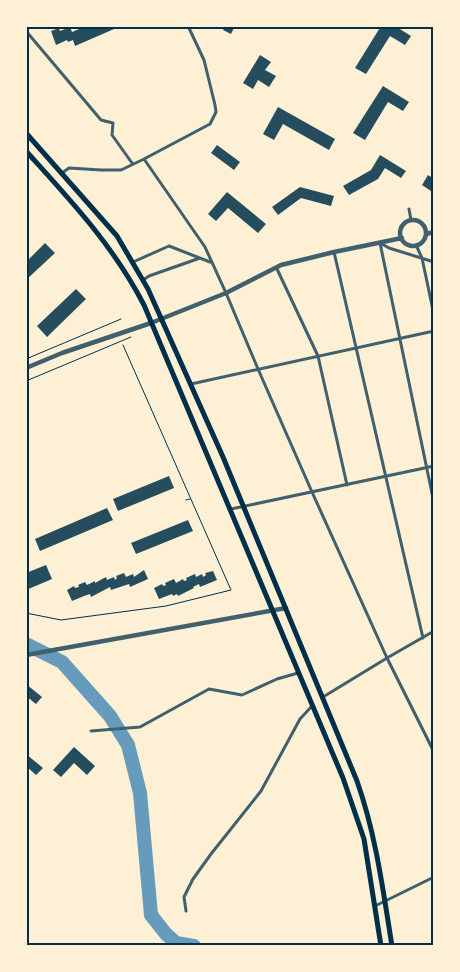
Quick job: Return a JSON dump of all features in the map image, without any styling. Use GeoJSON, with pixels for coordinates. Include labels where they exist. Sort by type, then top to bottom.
{"type":"FeatureCollection","features":[{"type":"Feature","properties":{"kind":"main road"},"geometry":{"type":"LineString","coordinates":[[26,133],[117,236],[143,280],[161,318],[244,507],[324,697],[366,806],[379,861],[392,946]]}},
{"type":"Feature","properties":{"kind":"main road"},"geometry":{"type":"LineString","coordinates":[[26,151],[98,232],[130,278],[151,322],[343,778],[364,839],[381,946]]}},
{"type":"Feature","properties":{"kind":"street"},"geometry":{"type":"LineString","coordinates":[[62,173],[69,168],[121,170],[210,124],[216,112],[215,105],[204,60],[188,26]]}},
{"type":"Feature","properties":{"kind":"street"},"geometry":{"type":"LineString","coordinates":[[26,31],[101,120],[113,123],[112,135],[132,163]]}},
{"type":"Feature","properties":{"kind":"street"},"geometry":{"type":"LineString","coordinates":[[144,159],[205,247],[387,658],[434,752]]}},
{"type":"Feature","properties":{"kind":"street"},"geometry":{"type":"LineString","coordinates":[[409,209],[411,220]]}},
{"type":"Feature","properties":{"kind":"street"},"geometry":{"type":"LineString","coordinates":[[407,221],[419,221],[423,224],[426,234],[424,240],[416,245],[409,244],[402,238],[402,228],[407,221]]}},
{"type":"Feature","properties":{"kind":"street"},"geometry":{"type":"LineString","coordinates":[[426,234],[434,232]]}},
{"type":"Feature","properties":{"kind":"street"},"geometry":{"type":"LineString","coordinates":[[26,368],[226,293],[281,265],[402,238]]}},
{"type":"Feature","properties":{"kind":"street"},"geometry":{"type":"LineString","coordinates":[[380,243],[389,248],[434,262]]}},
{"type":"Feature","properties":{"kind":"street"},"geometry":{"type":"LineString","coordinates":[[380,243],[434,503]]}},
{"type":"Feature","properties":{"kind":"street"},"geometry":{"type":"LineString","coordinates":[[416,245],[422,258],[434,315]]}},
{"type":"Feature","properties":{"kind":"street"},"geometry":{"type":"LineString","coordinates":[[133,262],[170,246],[211,262]]}},
{"type":"Feature","properties":{"kind":"street"},"geometry":{"type":"LineString","coordinates":[[334,252],[423,638]]}},
{"type":"Feature","properties":{"kind":"street"},"geometry":{"type":"LineString","coordinates":[[143,280],[149,276],[200,258]]}},
{"type":"Feature","properties":{"kind":"street"},"geometry":{"type":"LineString","coordinates":[[277,268],[318,356],[347,485]]}},
{"type":"Feature","properties":{"kind":"street"},"geometry":{"type":"LineString","coordinates":[[190,384],[434,331]]}},
{"type":"Feature","properties":{"kind":"street"},"geometry":{"type":"LineString","coordinates":[[231,510],[434,466]]}},
{"type":"Feature","properties":{"kind":"street"},"geometry":{"type":"LineString","coordinates":[[26,655],[286,608]]}},
{"type":"Feature","properties":{"kind":"street"},"geometry":{"type":"LineString","coordinates":[[324,697],[434,631]]}},
{"type":"Feature","properties":{"kind":"street"},"geometry":{"type":"LineString","coordinates":[[90,731],[140,727],[209,689],[242,695],[299,673]]}},
{"type":"Feature","properties":{"kind":"street"},"geometry":{"type":"LineString","coordinates":[[186,911],[184,896],[193,879],[261,791],[300,719],[313,705]]}},
{"type":"Feature","properties":{"kind":"street"},"geometry":{"type":"LineString","coordinates":[[375,906],[434,876]]}},
{"type":"Feature","properties":{"kind":"path"},"geometry":{"type":"LineString","coordinates":[[26,359],[121,319]]}},
{"type":"Feature","properties":{"kind":"path"},"geometry":{"type":"LineString","coordinates":[[26,381],[131,337]]}},
{"type":"Feature","properties":{"kind":"path"},"geometry":{"type":"LineString","coordinates":[[26,613],[61,620],[166,606],[231,590],[123,345]]}},
{"type":"Feature","properties":{"kind":"path"},"geometry":{"type":"LineString","coordinates":[[186,500],[191,499]]}},
{"type":"Feature","properties":{"kind":"path"},"geometry":{"type":"LineString","coordinates":[[76,614],[77,618]]}},
{"type":"Feature","properties":{"kind":"building"},"geometry":{"type":"Polygon","coordinates":[[[86,26],[121,26],[75,46],[73,40],[68,42],[67,40],[56,45],[51,31],[59,28],[60,31],[70,27],[72,32],[86,26]]]}},
{"type":"Feature","properties":{"kind":"building"},"geometry":{"type":"Polygon","coordinates":[[[225,26],[235,26],[231,34],[223,30],[225,26]]]}},
{"type":"Feature","properties":{"kind":"building"},"geometry":{"type":"Polygon","coordinates":[[[381,26],[395,26],[411,36],[405,45],[390,36],[366,74],[355,68],[381,26]]]}},
{"type":"Feature","properties":{"kind":"building"},"geometry":{"type":"Polygon","coordinates":[[[260,55],[271,62],[265,70],[276,76],[269,87],[258,80],[253,89],[243,83],[260,55]]]}},
{"type":"Feature","properties":{"kind":"building"},"geometry":{"type":"Polygon","coordinates":[[[383,86],[409,102],[403,111],[388,102],[365,140],[353,133],[383,86]]]}},
{"type":"Feature","properties":{"kind":"building"},"geometry":{"type":"Polygon","coordinates":[[[278,107],[335,139],[329,150],[283,124],[274,140],[263,134],[278,107]]]}},
{"type":"Feature","properties":{"kind":"building"},"geometry":{"type":"Polygon","coordinates":[[[217,145],[240,162],[234,170],[211,153],[217,145]]]}},
{"type":"Feature","properties":{"kind":"building"},"geometry":{"type":"Polygon","coordinates":[[[380,155],[406,171],[401,178],[385,168],[378,179],[349,195],[343,186],[371,170],[380,155]]]}},
{"type":"Feature","properties":{"kind":"building"},"geometry":{"type":"Polygon","coordinates":[[[428,175],[434,179],[434,193],[422,185],[428,175]]]}},
{"type":"Feature","properties":{"kind":"building"},"geometry":{"type":"Polygon","coordinates":[[[300,187],[334,196],[331,206],[301,198],[278,215],[272,207],[300,187]]]}},
{"type":"Feature","properties":{"kind":"building"},"geometry":{"type":"Polygon","coordinates":[[[227,192],[266,224],[258,233],[228,208],[216,221],[208,214],[227,192]]]}},
{"type":"Feature","properties":{"kind":"building"},"geometry":{"type":"Polygon","coordinates":[[[45,243],[55,253],[26,280],[26,262],[45,243]]]}},
{"type":"Feature","properties":{"kind":"building"},"geometry":{"type":"Polygon","coordinates":[[[76,289],[86,299],[47,337],[37,326],[76,289]]]}},
{"type":"Feature","properties":{"kind":"building"},"geometry":{"type":"Polygon","coordinates":[[[169,476],[174,488],[118,511],[113,499],[169,476]]]}},
{"type":"Feature","properties":{"kind":"building"},"geometry":{"type":"Polygon","coordinates":[[[107,508],[113,520],[40,551],[35,539],[107,508]]]}},
{"type":"Feature","properties":{"kind":"building"},"geometry":{"type":"Polygon","coordinates":[[[188,520],[193,531],[136,554],[131,543],[188,520]]]}},
{"type":"Feature","properties":{"kind":"building"},"geometry":{"type":"Polygon","coordinates":[[[46,565],[52,579],[26,590],[26,573],[46,565]]]}},
{"type":"Feature","properties":{"kind":"building"},"geometry":{"type":"Polygon","coordinates":[[[144,570],[148,579],[130,587],[129,584],[111,590],[110,587],[91,597],[90,594],[72,601],[67,590],[74,586],[75,588],[79,587],[78,585],[85,582],[87,585],[95,581],[95,583],[106,577],[107,580],[114,577],[115,580],[116,576],[124,573],[126,577],[133,574],[134,577],[144,570]]]}},
{"type":"Feature","properties":{"kind":"building"},"geometry":{"type":"Polygon","coordinates":[[[213,571],[217,580],[200,587],[199,584],[178,596],[177,594],[173,596],[172,594],[159,599],[154,588],[162,584],[163,586],[166,585],[165,583],[174,579],[176,583],[183,579],[184,581],[187,580],[186,578],[195,574],[196,577],[202,574],[203,577],[206,575],[205,573],[213,571]]]}},
{"type":"Feature","properties":{"kind":"building"},"geometry":{"type":"Polygon","coordinates":[[[26,684],[42,697],[36,704],[26,696],[26,684]]]}},
{"type":"Feature","properties":{"kind":"building"},"geometry":{"type":"Polygon","coordinates":[[[74,747],[95,766],[87,775],[74,763],[61,777],[53,770],[74,747]]]}},
{"type":"Feature","properties":{"kind":"building"},"geometry":{"type":"Polygon","coordinates":[[[26,754],[43,768],[36,775],[26,766],[26,754]]]}},
{"type":"Feature","properties":{"kind":"waterway"},"geometry":{"type":"LineString","coordinates":[[26,644],[62,662],[110,716],[128,745],[140,793],[151,915],[176,943],[194,946]]}}]}
